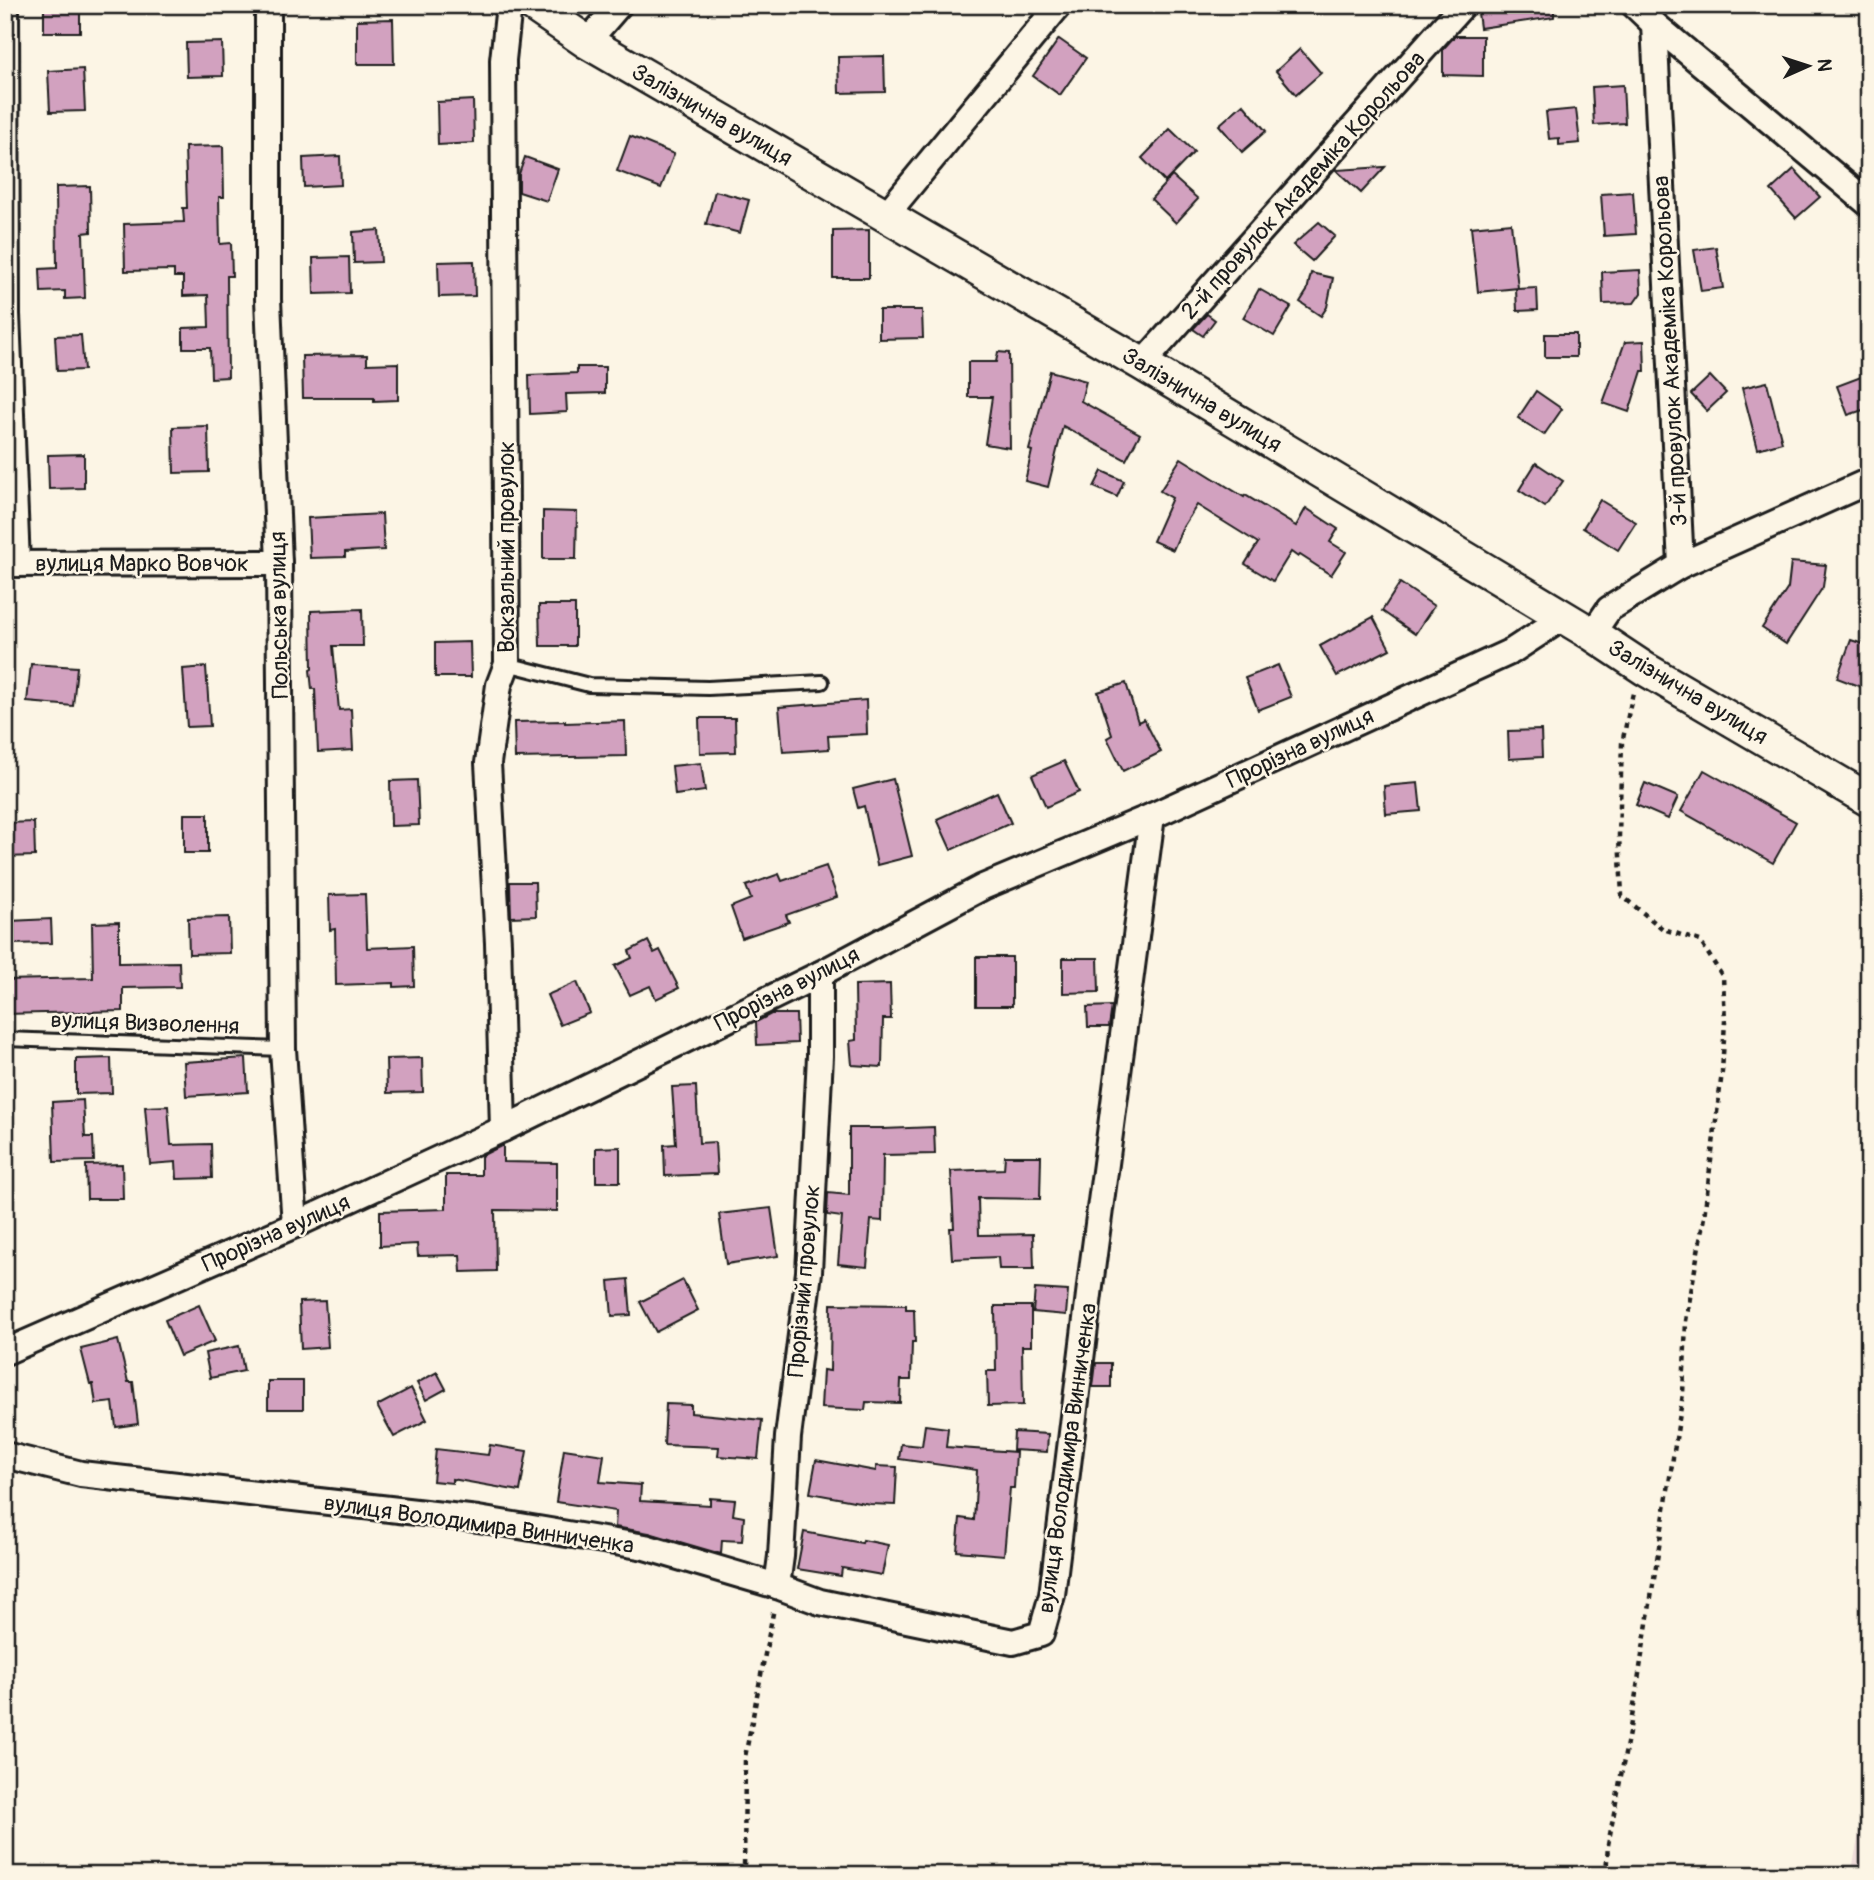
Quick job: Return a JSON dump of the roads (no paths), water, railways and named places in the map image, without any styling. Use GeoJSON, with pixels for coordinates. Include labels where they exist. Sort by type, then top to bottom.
{"type":"FeatureCollection","features":[{"type":"Feature","properties":{"kind":"street"},"geometry":{"type":"LineString","coordinates":[[6,5],[6,314],[11,564]]}},
{"type":"Feature","properties":{"kind":"street","name":"Польська вулиця"},"geometry":{"type":"LineString","coordinates":[[268,5],[268,299],[279,563],[283,1049],[295,1225]]}},
{"type":"Feature","properties":{"kind":"street","name":"Вокзальний провулок"},"geometry":{"type":"LineString","coordinates":[[503,1129],[498,943],[488,763],[499,685],[507,664],[503,60],[509,5]]}},
{"type":"Feature","properties":{"kind":"street","name":"Залізнична вулиця"},"geometry":{"type":"LineString","coordinates":[[533,5],[587,41],[1142,364],[1564,617],[1645,669],[1869,800]]}},
{"type":"Feature","properties":{"kind":"street"},"geometry":{"type":"LineString","coordinates":[[587,41],[620,5]]}},
{"type":"Feature","properties":{"kind":"street"},"geometry":{"type":"LineString","coordinates":[[885,216],[1059,5]]}},
{"type":"Feature","properties":{"kind":"street","name":"2-й провулок Академіка Корольова"},"geometry":{"type":"LineString","coordinates":[[1142,364],[1462,5]]}},
{"type":"Feature","properties":{"kind":"street"},"geometry":{"type":"LineString","coordinates":[[1634,5],[1869,204]]}},
{"type":"Feature","properties":{"kind":"street","name":"3-й провулок Академіка Корольова"},"geometry":{"type":"LineString","coordinates":[[1654,24],[1681,565]]}},
{"type":"Feature","properties":{"kind":"street"},"geometry":{"type":"LineString","coordinates":[[1592,634],[1609,609],[1681,565],[1869,481]]}},
{"type":"Feature","properties":{"kind":"street","name":"вулиця Марко Вовчок"},"geometry":{"type":"LineString","coordinates":[[11,564],[279,563]]}},
{"type":"Feature","properties":{"kind":"street","name":"Прорізна вулиця"},"geometry":{"type":"LineString","coordinates":[[5,1352],[295,1225],[503,1129],[820,974],[983,887],[1152,816],[1512,651],[1564,617]]}},
{"type":"Feature","properties":{"kind":"street","name":"вулиця Володимира Винниченка"},"geometry":{"type":"LineString","coordinates":[[5,1455],[81,1474],[478,1519],[645,1547],[777,1586],[820,1602],[1013,1642],[1041,1634],[1052,1595],[1152,816]]}},
{"type":"Feature","properties":{"kind":"street","name":"Прорізний провулок"},"geometry":{"type":"LineString","coordinates":[[777,1586],[788,1437],[809,1272],[820,1056],[820,974]]}},
{"type":"Feature","properties":{"kind":"lane"},"geometry":{"type":"LineString","coordinates":[[507,664],[589,685],[708,688],[822,682]]}},
{"type":"Feature","properties":{"kind":"lane","name":"вулиця Визволення"},"geometry":{"type":"LineString","coordinates":[[5,1039],[283,1049]]}}]}
